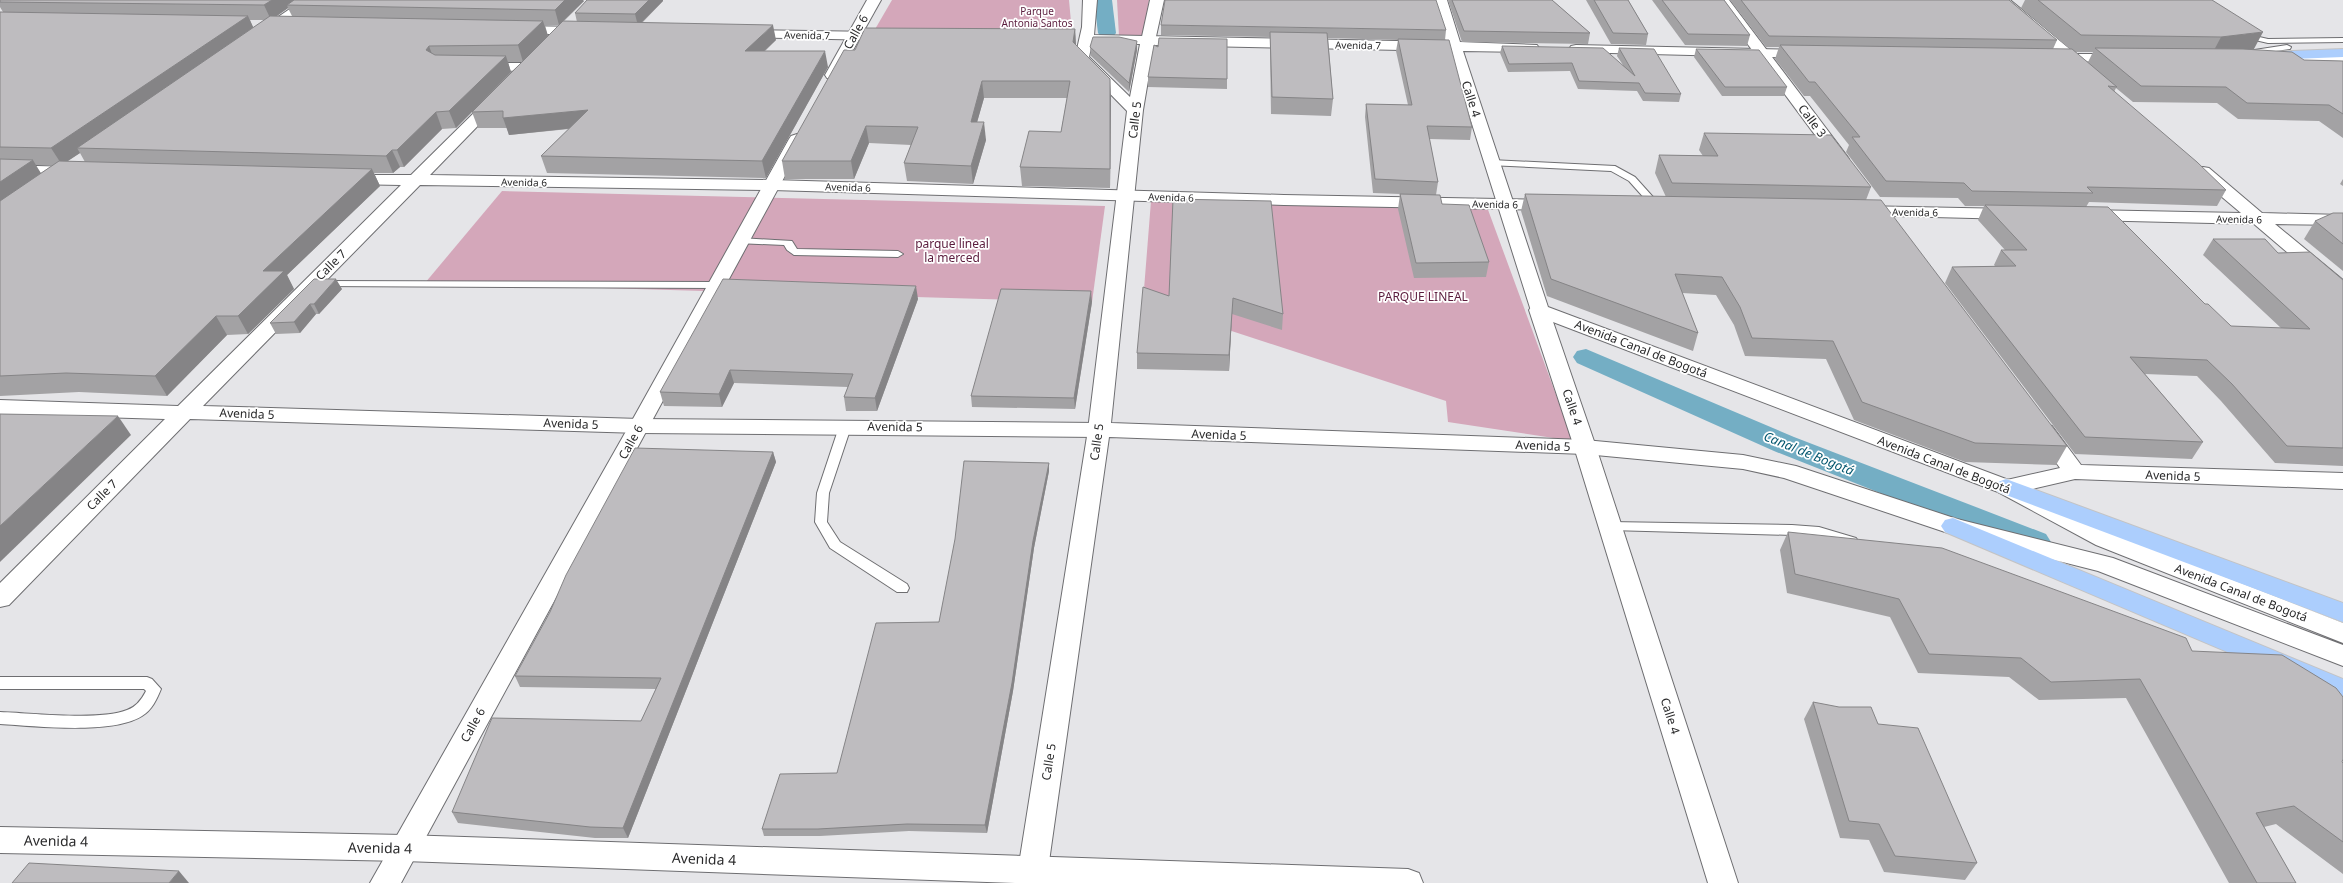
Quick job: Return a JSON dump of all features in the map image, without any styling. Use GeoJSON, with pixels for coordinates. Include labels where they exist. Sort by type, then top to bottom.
{"type":"FeatureCollection","features":[{"type":"Feature","properties":{"kind":"main road"},"geometry":{"type":"LineString","coordinates":[[2238,58],[2343,53]]}},
{"type":"Feature","properties":{"kind":"main road"},"geometry":{"type":"LineString","coordinates":[[2006,488],[2343,613]]}},
{"type":"Feature","properties":{"kind":"main road"},"geometry":{"type":"LineString","coordinates":[[1953,526],[2343,690]]}},
{"type":"Feature","properties":{"kind":"street"},"geometry":{"type":"LineString","coordinates":[[252,33],[274,26],[312,0]]}},
{"type":"Feature","properties":{"kind":"street","name":"Calle 6"},"geometry":{"type":"LineString","coordinates":[[824,90],[874,0]]}},
{"type":"Feature","properties":{"kind":"street"},"geometry":{"type":"LineString","coordinates":[[1090,0],[1087,39],[1082,50],[1082,58],[1135,110]]}},
{"type":"Feature","properties":{"kind":"street","name":"Calle 5"},"geometry":{"type":"LineString","coordinates":[[1032,877],[1099,430],[1127,195],[1135,110],[1157,0]]}},
{"type":"Feature","properties":{"kind":"street","name":"Calle 4"},"geometry":{"type":"LineString","coordinates":[[1440,0],[1539,310],[1585,447],[1723,883]]}},
{"type":"Feature","properties":{"kind":"street","name":"Calle 3"},"geometry":{"type":"LineString","coordinates":[[1722,0],[1851,173]]}},
{"type":"Feature","properties":{"kind":"street"},"geometry":{"type":"LineString","coordinates":[[2002,0],[2096,79]]}},
{"type":"Feature","properties":{"kind":"street","name":"Calle 7"},"geometry":{"type":"LineString","coordinates":[[0,598],[579,16]]}},
{"type":"Feature","properties":{"kind":"street"},"geometry":{"type":"LineString","coordinates":[[274,26],[297,26]]}},
{"type":"Feature","properties":{"kind":"street"},"geometry":{"type":"LineString","coordinates":[[500,30],[594,32]]}},
{"type":"Feature","properties":{"kind":"street","name":"Avenida 7"},"geometry":{"type":"LineString","coordinates":[[728,34],[893,36]]}},
{"type":"Feature","properties":{"kind":"street","name":"Avenida 7"},"geometry":{"type":"LineString","coordinates":[[1072,39],[1549,49]]}},
{"type":"Feature","properties":{"kind":"street"},"geometry":{"type":"LineString","coordinates":[[1565,49],[1825,54]]}},
{"type":"Feature","properties":{"kind":"street"},"geometry":{"type":"LineString","coordinates":[[465,66],[538,57]]}},
{"type":"Feature","properties":{"kind":"street"},"geometry":{"type":"LineString","coordinates":[[2041,58],[2135,58]]}},
{"type":"Feature","properties":{"kind":"street"},"geometry":{"type":"LineString","coordinates":[[2238,58],[2343,59]]}},
{"type":"Feature","properties":{"kind":"street"},"geometry":{"type":"LineString","coordinates":[[2238,58],[2343,66]]}},
{"type":"Feature","properties":{"kind":"street","name":"Calle 6"},"geometry":{"type":"LineString","coordinates":[[385,883],[640,426],[805,124]]}},
{"type":"Feature","properties":{"kind":"street"},"geometry":{"type":"LineString","coordinates":[[2192,162],[2343,290]]}},
{"type":"Feature","properties":{"kind":"street"},"geometry":{"type":"LineString","coordinates":[[0,170],[64,171],[86,165]]}},
{"type":"Feature","properties":{"kind":"street"},"geometry":{"type":"LineString","coordinates":[[45,185],[64,171]]}},
{"type":"Feature","properties":{"kind":"street","name":"Avenida 6"},"geometry":{"type":"LineString","coordinates":[[327,178],[772,185],[1566,205]]}},
{"type":"Feature","properties":{"kind":"street"},"geometry":{"type":"LineString","coordinates":[[1866,192],[1894,230]]}},
{"type":"Feature","properties":{"kind":"street"},"geometry":{"type":"LineString","coordinates":[[1634,206],[1665,207]]}},
{"type":"Feature","properties":{"kind":"street","name":"Avenida 6"},"geometry":{"type":"LineString","coordinates":[[1840,210],[2031,214]]}},
{"type":"Feature","properties":{"kind":"street","name":"Avenida 6"},"geometry":{"type":"LineString","coordinates":[[2071,215],[2108,221],[2258,219],[2343,220]]}},
{"type":"Feature","properties":{"kind":"street","name":"Avenida Canal de Bogotá"},"geometry":{"type":"LineString","coordinates":[[1539,310],[2006,488],[2104,539],[2343,633]]}},
{"type":"Feature","properties":{"kind":"street","name":"Avenida 5"},"geometry":{"type":"LineString","coordinates":[[0,407],[640,426],[1099,430],[1585,447],[1743,462],[1788,471]]}},
{"type":"Feature","properties":{"kind":"street"},"geometry":{"type":"LineString","coordinates":[[2032,415],[2075,472]]}},
{"type":"Feature","properties":{"kind":"street","name":"Avenida Canal de Bogotá"},"geometry":{"type":"LineString","coordinates":[[1788,471],[1953,526],[2104,564],[2343,656]]}},
{"type":"Feature","properties":{"kind":"street","name":"Avenida 5"},"geometry":{"type":"LineString","coordinates":[[2006,488],[2075,472],[2343,481]]}},
{"type":"Feature","properties":{"kind":"street","name":"Avenida 4"},"geometry":{"type":"LineString","coordinates":[[0,840],[404,848],[1032,877],[1408,883]]}},
{"type":"Feature","properties":{"kind":"lane"},"geometry":{"type":"LineString","coordinates":[[2235,30],[2252,38],[2268,41],[2343,40]]}},
{"type":"Feature","properties":{"kind":"lane"},"geometry":{"type":"LineString","coordinates":[[2238,58],[2326,40]]}},
{"type":"Feature","properties":{"kind":"lane"},"geometry":{"type":"LineString","coordinates":[[1492,163],[1612,168],[1625,172],[1636,180],[1665,207]]}},
{"type":"Feature","properties":{"kind":"lane"},"geometry":{"type":"LineString","coordinates":[[740,241],[789,243],[790,248],[794,252],[898,254]]}},
{"type":"Feature","properties":{"kind":"lane"},"geometry":{"type":"LineString","coordinates":[[312,284],[716,285]]}},
{"type":"Feature","properties":{"kind":"lane"},"geometry":{"type":"LineString","coordinates":[[845,427],[823,493],[821,522],[835,545],[902,588]]}},
{"type":"Feature","properties":{"kind":"lane"},"geometry":{"type":"LineString","coordinates":[[1610,526],[1792,530],[1819,532],[1862,544]]}},
{"type":"Feature","properties":{"kind":"lane"},"geometry":{"type":"LineString","coordinates":[[0,683],[147,683],[154,689],[149,701],[134,714],[115,721],[0,718]]}},
{"type":"Feature","properties":{"kind":"green space","name":"Parque Antonia Santos"},"geometry":{"type":"Polygon","coordinates":[[[892,0],[1069,0],[1072,33],[874,31],[892,0]]]}},
{"type":"Feature","properties":{"kind":"green space"},"geometry":{"type":"Polygon","coordinates":[[[1117,0],[1149,0],[1143,35],[1119,36],[1117,0]]]}},
{"type":"Feature","properties":{"kind":"green space","name":"parque lineal la merced"},"geometry":{"type":"Polygon","coordinates":[[[502,191],[1105,206],[1092,302],[425,283],[502,191]]]}},
{"type":"Feature","properties":{"kind":"green space","name":"PARQUE LINEAL"},"geometry":{"type":"Polygon","coordinates":[[[1151,201],[1487,207],[1573,441],[1448,422],[1446,401],[1143,302],[1151,201]]]}},
{"type":"Feature","properties":{"kind":"building"},"geometry":{"type":"Polygon","coordinates":[[[0,0],[272,0],[264,5],[0,2],[0,0]]]}},
{"type":"Feature","properties":{"kind":"building"},"geometry":{"type":"Polygon","coordinates":[[[294,0],[565,0],[555,10],[287,5],[294,0]]]}},
{"type":"Feature","properties":{"kind":"building"},"geometry":{"type":"Polygon","coordinates":[[[587,0],[649,0],[635,14],[575,13],[587,0]]]}},
{"type":"Feature","properties":{"kind":"building"},"geometry":{"type":"Polygon","coordinates":[[[1165,0],[1436,0],[1446,30],[1161,25],[1165,0]]]}},
{"type":"Feature","properties":{"kind":"building"},"geometry":{"type":"Polygon","coordinates":[[[1452,0],[1552,0],[1590,33],[1464,31],[1452,0]]]}},
{"type":"Feature","properties":{"kind":"building"},"geometry":{"type":"Polygon","coordinates":[[[1594,0],[1628,0],[1648,34],[1613,33],[1594,0]]]}},
{"type":"Feature","properties":{"kind":"building"},"geometry":{"type":"Polygon","coordinates":[[[1662,0],[1724,0],[1750,35],[1688,34],[1662,0]]]}},
{"type":"Feature","properties":{"kind":"building"},"geometry":{"type":"Polygon","coordinates":[[[1741,0],[2009,0],[2057,40],[1769,36],[1741,0]]]}},
{"type":"Feature","properties":{"kind":"building"},"geometry":{"type":"Polygon","coordinates":[[[2038,0],[2212,0],[2263,32],[2221,37],[2081,35],[2038,0]]]}},
{"type":"Feature","properties":{"kind":"building"},"geometry":{"type":"Polygon","coordinates":[[[0,12],[248,16],[51,148],[0,147],[0,12]]]}},
{"type":"Feature","properties":{"kind":"building"},"geometry":{"type":"Polygon","coordinates":[[[270,16],[543,21],[518,45],[429,46],[426,50],[435,55],[506,56],[449,111],[436,112],[397,150],[392,150],[386,156],[77,148],[270,16]]]}},
{"type":"Feature","properties":{"kind":"building"},"geometry":{"type":"Polygon","coordinates":[[[563,21],[773,25],[745,51],[825,51],[762,161],[541,156],[588,110],[503,118],[503,111],[472,112],[563,21]]]}},
{"type":"Feature","properties":{"kind":"building"},"geometry":{"type":"Polygon","coordinates":[[[865,28],[1075,29],[1073,42],[1110,79],[1110,169],[1020,167],[1029,131],[1061,132],[1070,81],[982,81],[971,122],[984,122],[971,166],[904,163],[918,127],[866,126],[851,161],[782,161],[844,50],[855,50],[865,28]]]}},
{"type":"Feature","properties":{"kind":"building"},"geometry":{"type":"Polygon","coordinates":[[[1270,32],[1327,33],[1333,99],[1272,97],[1270,32]]]}},
{"type":"Feature","properties":{"kind":"building"},"geometry":{"type":"Polygon","coordinates":[[[1093,37],[1119,37],[1137,41],[1129,83],[1090,47],[1093,37]]]}},
{"type":"Feature","properties":{"kind":"building"},"geometry":{"type":"Polygon","coordinates":[[[1159,38],[1227,39],[1227,79],[1148,77],[1154,45],[1158,47],[1159,38]]]}},
{"type":"Feature","properties":{"kind":"building"},"geometry":{"type":"Polygon","coordinates":[[[1398,39],[1449,40],[1472,127],[1427,126],[1438,182],[1375,179],[1366,104],[1412,105],[1398,39]]]}},
{"type":"Feature","properties":{"kind":"building"},"geometry":{"type":"Polygon","coordinates":[[[1780,45],[2072,49],[2117,87],[2108,86],[2197,162],[2226,190],[2087,187],[2093,193],[1972,191],[1964,183],[1886,181],[1852,137],[1860,137],[1815,82],[1809,82],[1780,45]]]}},
{"type":"Feature","properties":{"kind":"building"},"geometry":{"type":"Polygon","coordinates":[[[1502,46],[1603,48],[1635,76],[1619,48],[1654,49],[1681,94],[1645,93],[1639,83],[1579,81],[1572,63],[1509,64],[1502,46]]]}},
{"type":"Feature","properties":{"kind":"building"},"geometry":{"type":"Polygon","coordinates":[[[2095,48],[2243,49],[2292,52],[2304,60],[2343,61],[2343,114],[2329,105],[2247,103],[2226,87],[2141,86],[2095,48]]]}},
{"type":"Feature","properties":{"kind":"building"},"geometry":{"type":"Polygon","coordinates":[[[1696,49],[1759,50],[1787,87],[1725,87],[1696,49]]]}},
{"type":"Feature","properties":{"kind":"building"},"geometry":{"type":"Polygon","coordinates":[[[1704,133],[1831,135],[1871,187],[1672,183],[1659,155],[1718,156],[1704,133]]]}},
{"type":"Feature","properties":{"kind":"building"},"geometry":{"type":"Polygon","coordinates":[[[0,159],[33,160],[0,182],[0,159]]]}},
{"type":"Feature","properties":{"kind":"building"},"geometry":{"type":"Polygon","coordinates":[[[59,161],[372,169],[263,271],[284,271],[238,316],[216,316],[155,376],[66,373],[0,376],[0,201],[59,161]]]}},
{"type":"Feature","properties":{"kind":"building"},"geometry":{"type":"Polygon","coordinates":[[[1400,194],[1440,195],[1442,204],[1469,205],[1489,262],[1416,263],[1400,194]]]}},
{"type":"Feature","properties":{"kind":"building"},"geometry":{"type":"Polygon","coordinates":[[[1525,194],[1881,200],[2067,446],[1975,443],[1862,402],[1833,341],[1752,338],[1740,307],[1722,277],[1675,274],[1698,333],[1551,279],[1525,194]]]}},
{"type":"Feature","properties":{"kind":"building"},"geometry":{"type":"Polygon","coordinates":[[[1173,199],[1271,201],[1283,314],[1233,298],[1229,355],[1137,353],[1143,287],[1169,296],[1173,199]]]}},
{"type":"Feature","properties":{"kind":"building"},"geometry":{"type":"Polygon","coordinates":[[[1985,205],[2108,207],[2205,304],[2208,304],[2231,326],[2310,329],[2213,239],[2265,239],[2278,253],[2310,252],[2343,280],[2343,448],[2287,446],[2232,384],[2207,360],[2130,357],[2203,442],[2085,437],[1952,267],[2016,266],[2001,250],[2027,250],[1985,205]]]}},
{"type":"Feature","properties":{"kind":"building"},"geometry":{"type":"Polygon","coordinates":[[[2333,213],[2343,213],[2343,244],[2315,221],[2333,213]]]}},
{"type":"Feature","properties":{"kind":"building"},"geometry":{"type":"Polygon","coordinates":[[[314,279],[336,279],[314,304],[310,304],[294,322],[270,323],[314,279]]]}},
{"type":"Feature","properties":{"kind":"building"},"geometry":{"type":"Polygon","coordinates":[[[723,279],[916,286],[875,398],[844,397],[853,374],[730,370],[719,394],[660,392],[723,279]]]}},
{"type":"Feature","properties":{"kind":"building"},"geometry":{"type":"Polygon","coordinates":[[[1001,289],[1091,291],[1074,398],[971,396],[1001,289]]]}},
{"type":"Feature","properties":{"kind":"building"},"geometry":{"type":"Polygon","coordinates":[[[0,414],[118,416],[0,526],[0,414]]]}},
{"type":"Feature","properties":{"kind":"building"},"geometry":{"type":"Polygon","coordinates":[[[635,448],[773,452],[623,828],[590,827],[452,812],[492,718],[641,721],[661,678],[515,676],[550,612],[566,575],[635,448]]]}},
{"type":"Feature","properties":{"kind":"building"},"geometry":{"type":"Polygon","coordinates":[[[964,461],[1049,463],[1033,541],[1012,683],[985,825],[907,824],[818,829],[762,829],[780,774],[837,773],[876,623],[939,622],[955,539],[964,461]]]}},
{"type":"Feature","properties":{"kind":"building"},"geometry":{"type":"Polygon","coordinates":[[[1788,532],[1942,548],[2186,638],[2192,651],[2282,655],[2336,688],[2343,697],[2343,842],[2294,806],[2256,813],[2296,883],[2257,883],[2140,679],[2051,682],[2021,658],[1929,654],[1899,599],[1795,574],[1788,532]]]}},
{"type":"Feature","properties":{"kind":"building"},"geometry":{"type":"Polygon","coordinates":[[[1813,702],[1839,707],[1871,707],[1878,724],[1918,728],[1977,863],[1895,856],[1879,824],[1849,821],[1813,702]]]}},
{"type":"Feature","properties":{"kind":"building"},"geometry":{"type":"Polygon","coordinates":[[[29,863],[179,871],[169,883],[12,883],[29,863]]]}},
{"type":"Feature","properties":{"kind":"waterway","name":"Canal de Bogotá"},"geometry":{"type":"LineString","coordinates":[[1103,0],[1107,33]]}},
{"type":"Feature","properties":{"kind":"waterway","name":"Canal de Bogotá"},"geometry":{"type":"LineString","coordinates":[[1586,357],[1784,444],[2035,542]]}}]}
